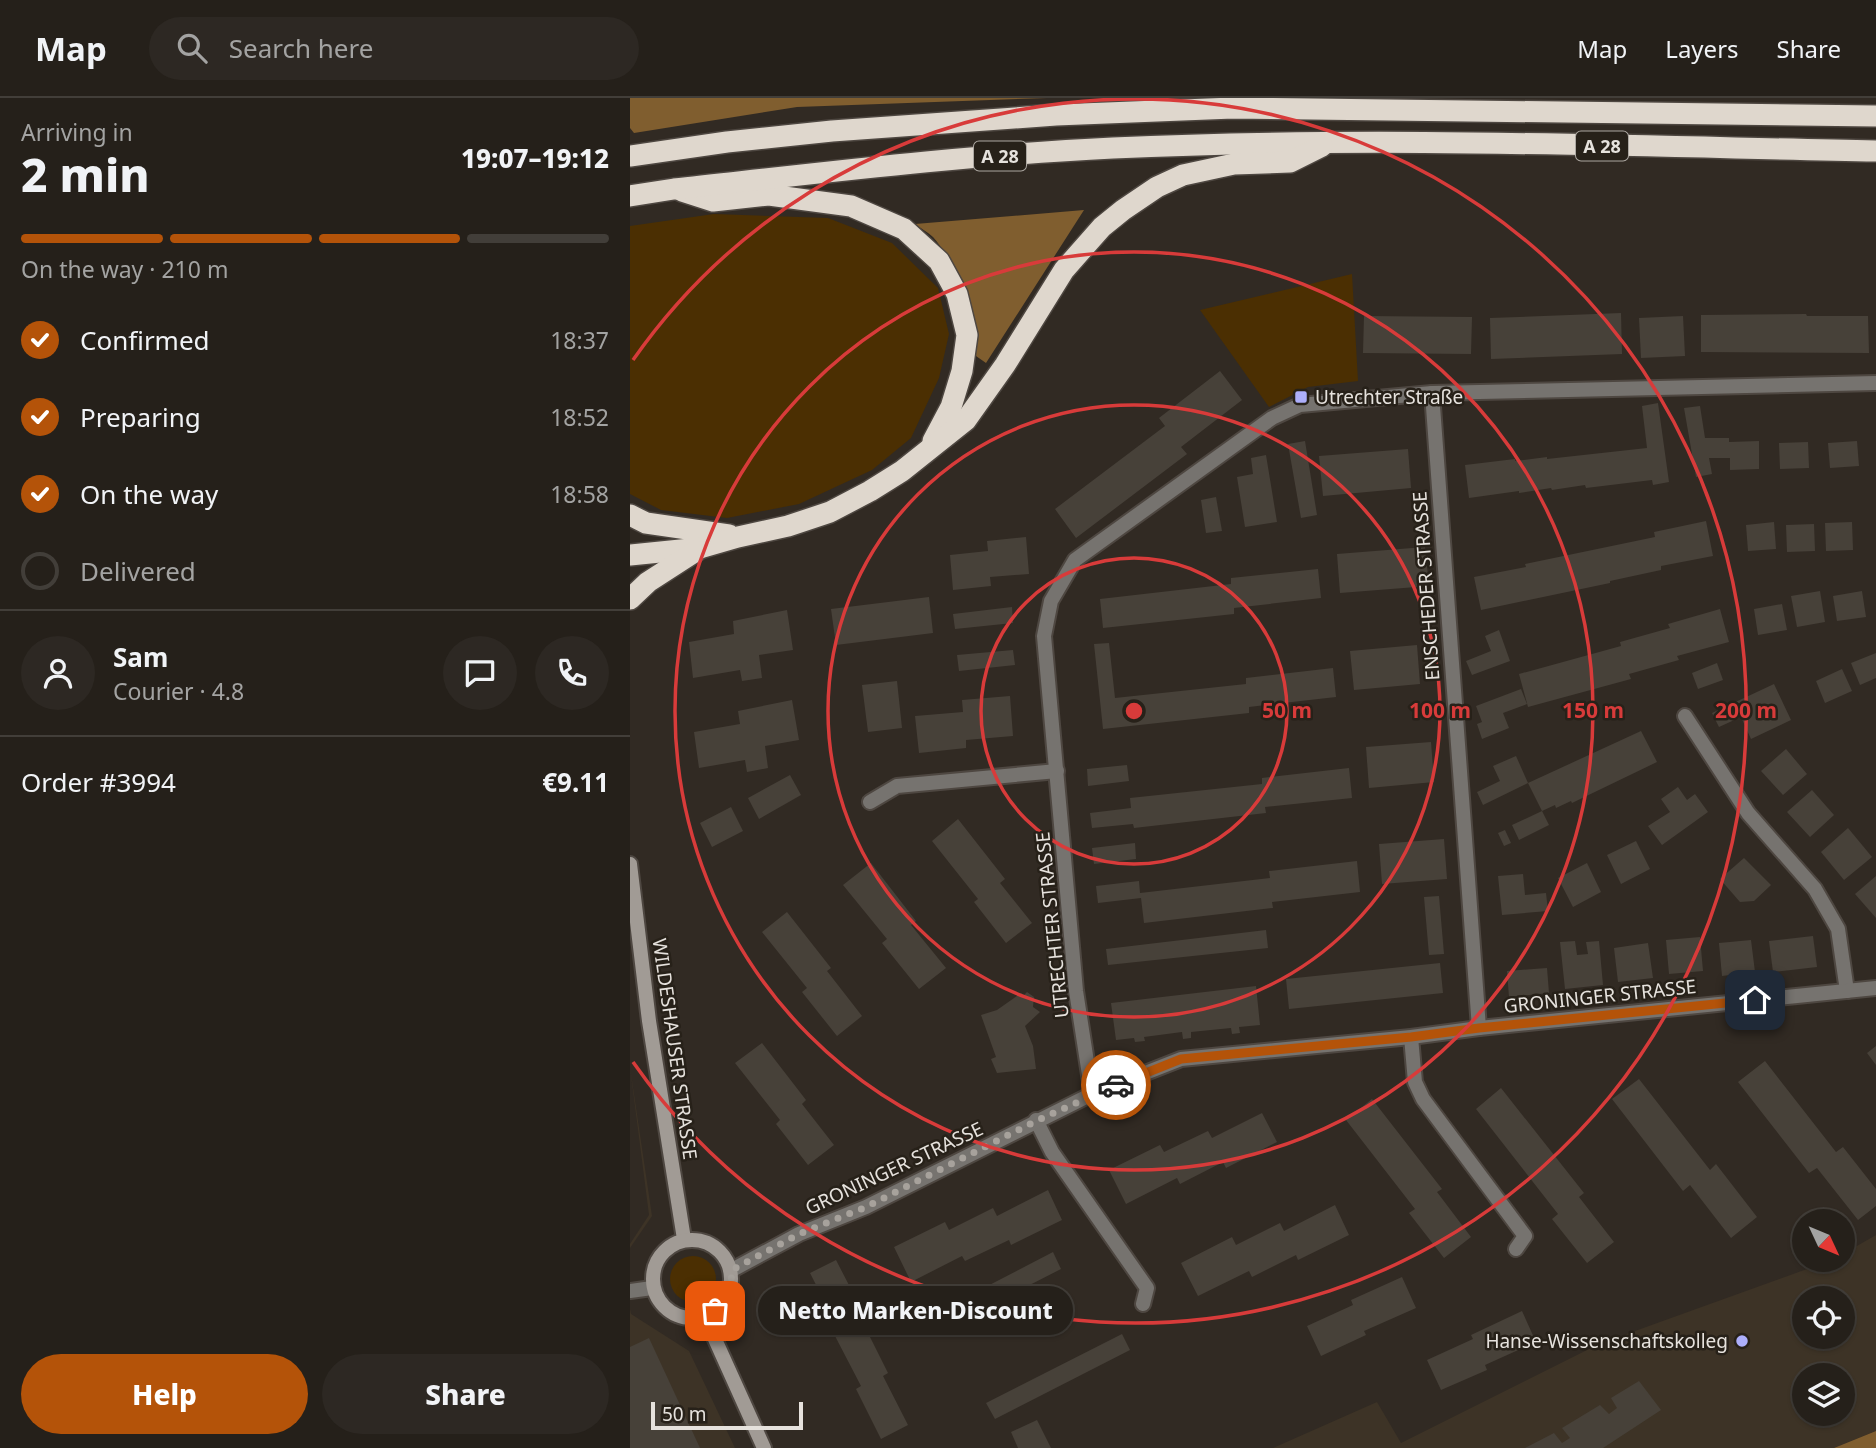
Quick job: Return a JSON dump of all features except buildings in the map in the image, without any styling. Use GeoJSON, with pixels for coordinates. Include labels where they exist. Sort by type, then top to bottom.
{"type":"FeatureCollection","features":[{"type":"Feature","properties":{"kind":"highway","name":"A 28"},"geometry":{"type":"LineString","coordinates":[[630,156],[832,131],[1056,115],[1233,108],[1876,116]]}},
{"type":"Feature","properties":{"kind":"highway","name":"A 28"},"geometry":{"type":"LineString","coordinates":[[630,196],[946,160],[1114,148],[1327,144],[1876,151]]}},
{"type":"Feature","properties":{"kind":"highway"},"geometry":{"type":"LineString","coordinates":[[630,555],[700,548],[788,526],[830,512],[880,485],[966,420],[1005,365],[1064,270],[1102,227],[1157,187],[1183,175],[1234,163],[1290,162],[1327,144]]}},
{"type":"Feature","properties":{"kind":"highway"},"geometry":{"type":"LineString","coordinates":[[674,189],[713,201],[769,195],[851,206],[904,229],[939,261],[957,294],[967,335],[962,371],[951,407],[927,451]]}},
{"type":"Feature","properties":{"kind":"highway"},"geometry":{"type":"LineString","coordinates":[[630,515],[646,523],[738,537]]}},
{"type":"Feature","properties":{"kind":"highway"},"geometry":{"type":"LineString","coordinates":[[630,599],[648,582],[700,548]]}},
{"type":"Feature","properties":{"kind":"main road","name":"WILDESHAUSER STRASSE"},"geometry":{"type":"LineString","coordinates":[[630,864],[649,1021],[684,1239]]}},
{"type":"Feature","properties":{"kind":"main road"},"geometry":{"type":"LineString","coordinates":[[684,1239],[706,1241],[714,1245],[724,1255],[732,1270],[731,1288],[721,1306],[705,1317],[682,1317],[674,1314],[663,1306],[652,1288],[656,1261],[665,1249],[684,1239]]}},
{"type":"Feature","properties":{"kind":"main road"},"geometry":{"type":"LineString","coordinates":[[705,1317],[764,1448]]}},
{"type":"Feature","properties":{"kind":"street","name":"UTRECHTER STRASSE"},"geometry":{"type":"LineString","coordinates":[[1092,1094],[1076,991],[1044,636],[1051,601],[1075,560],[1232,446],[1300,405],[1432,393],[1876,383]]}},
{"type":"Feature","properties":{"kind":"street","name":"ENSCHEDER STRASSE"},"geometry":{"type":"LineString","coordinates":[[1432,393],[1479,1028]]}},
{"type":"Feature","properties":{"kind":"street"},"geometry":{"type":"LineString","coordinates":[[1685,716],[1748,813],[1815,889],[1838,929],[1847,991]]}},
{"type":"Feature","properties":{"kind":"street"},"geometry":{"type":"LineString","coordinates":[[870,803],[897,786],[1057,771]]}},
{"type":"Feature","properties":{"kind":"street","name":"GRONINGER STRASSE"},"geometry":{"type":"LineString","coordinates":[[732,1270],[799,1234],[866,1207],[1092,1094],[1181,1059],[1876,988]]}},
{"type":"Feature","properties":{"kind":"street"},"geometry":{"type":"LineString","coordinates":[[1411,1037],[1415,1082],[1423,1099],[1525,1236],[1516,1249]]}},
{"type":"Feature","properties":{"kind":"street"},"geometry":{"type":"LineString","coordinates":[[1036,1121],[1052,1152],[1147,1288],[1143,1304]]}},
{"type":"Feature","properties":{"kind":"street"},"geometry":{"type":"LineString","coordinates":[[630,1291],[652,1288]]}},
{"type":"Feature","properties":{"kind":"shaded area"},"geometry":{"type":"Polygon","coordinates":[[[630,98],[1047,98],[797,107],[634,133],[630,128],[630,98]]]}},
{"type":"Feature","properties":{"kind":"shaded area"},"geometry":{"type":"Polygon","coordinates":[[[1084,210],[986,363],[976,356],[969,309],[950,262],[933,237],[915,224],[1084,210]]]}},
{"type":"Feature","properties":{"kind":"shaded area"},"geometry":{"type":"Polygon","coordinates":[[[714,214],[828,218],[892,243],[938,288],[949,334],[939,378],[911,438],[872,470],[799,504],[727,518],[661,510],[630,494],[630,226],[714,214]]]}},
{"type":"Feature","properties":{"kind":"shaded area"},"geometry":{"type":"Polygon","coordinates":[[[1352,274],[1358,381],[1308,387],[1269,407],[1200,310],[1352,274]]]}},
{"type":"Feature","properties":{"kind":"shaded area"},"geometry":{"type":"Polygon","coordinates":[[[630,1067],[652,1216],[630,1248],[649,1215],[630,1067]]]}},
{"type":"Feature","properties":{"kind":"shaded area","name":"Hanse-Wissenschaftskolleg"},"geometry":{"type":"Polygon","coordinates":[[[1876,1235],[1876,1431],[1834,1448],[1273,1448],[1377,1402],[1401,1443],[1599,1344],[1799,1272],[1855,1272],[1855,1247],[1876,1235]]]}},
{"type":"Feature","properties":{"kind":"shaded area"},"geometry":{"type":"Polygon","coordinates":[[[693,1256],[710,1262],[716,1279],[710,1296],[693,1302],[676,1296],[670,1279],[676,1262],[693,1256]]]}},
{"type":"Feature","properties":{"kind":"shaded area"},"geometry":{"type":"Polygon","coordinates":[[[630,1309],[631,1314],[689,1351],[735,1448],[630,1448],[630,1309]]]}},
{"type":"Feature","properties":{"kind":"shaded area"},"geometry":{"type":"Polygon","coordinates":[[[1876,1431],[1876,1448],[1834,1448],[1876,1431]]]}},
{"type":"Feature","properties":{"kind":"way so far"},"geometry":{"type":"LineString","coordinates":[[715,1311],[731,1288],[732,1270],[799,1234],[866,1207],[1036,1121],[1116,1085]]}},
{"type":"Feature","properties":{"kind":"place","name":"Utrechter Straße"},"geometry":{"type":"Point","coordinates":[1301,397]}},
{"type":"Feature","properties":{"kind":"place","name":"Netto Marken-Discount"},"geometry":{"type":"Point","coordinates":[715,1311]}},
{"type":"Feature","properties":{"kind":"place","name":"Hanse-Wissenschaftskolleg"},"geometry":{"type":"Point","coordinates":[1742,1341]}},
{"type":"Feature","properties":{"kind":"route"},"geometry":{"type":"LineString","coordinates":[[1116,1085],[1181,1059],[1755,1000]]}}]}
